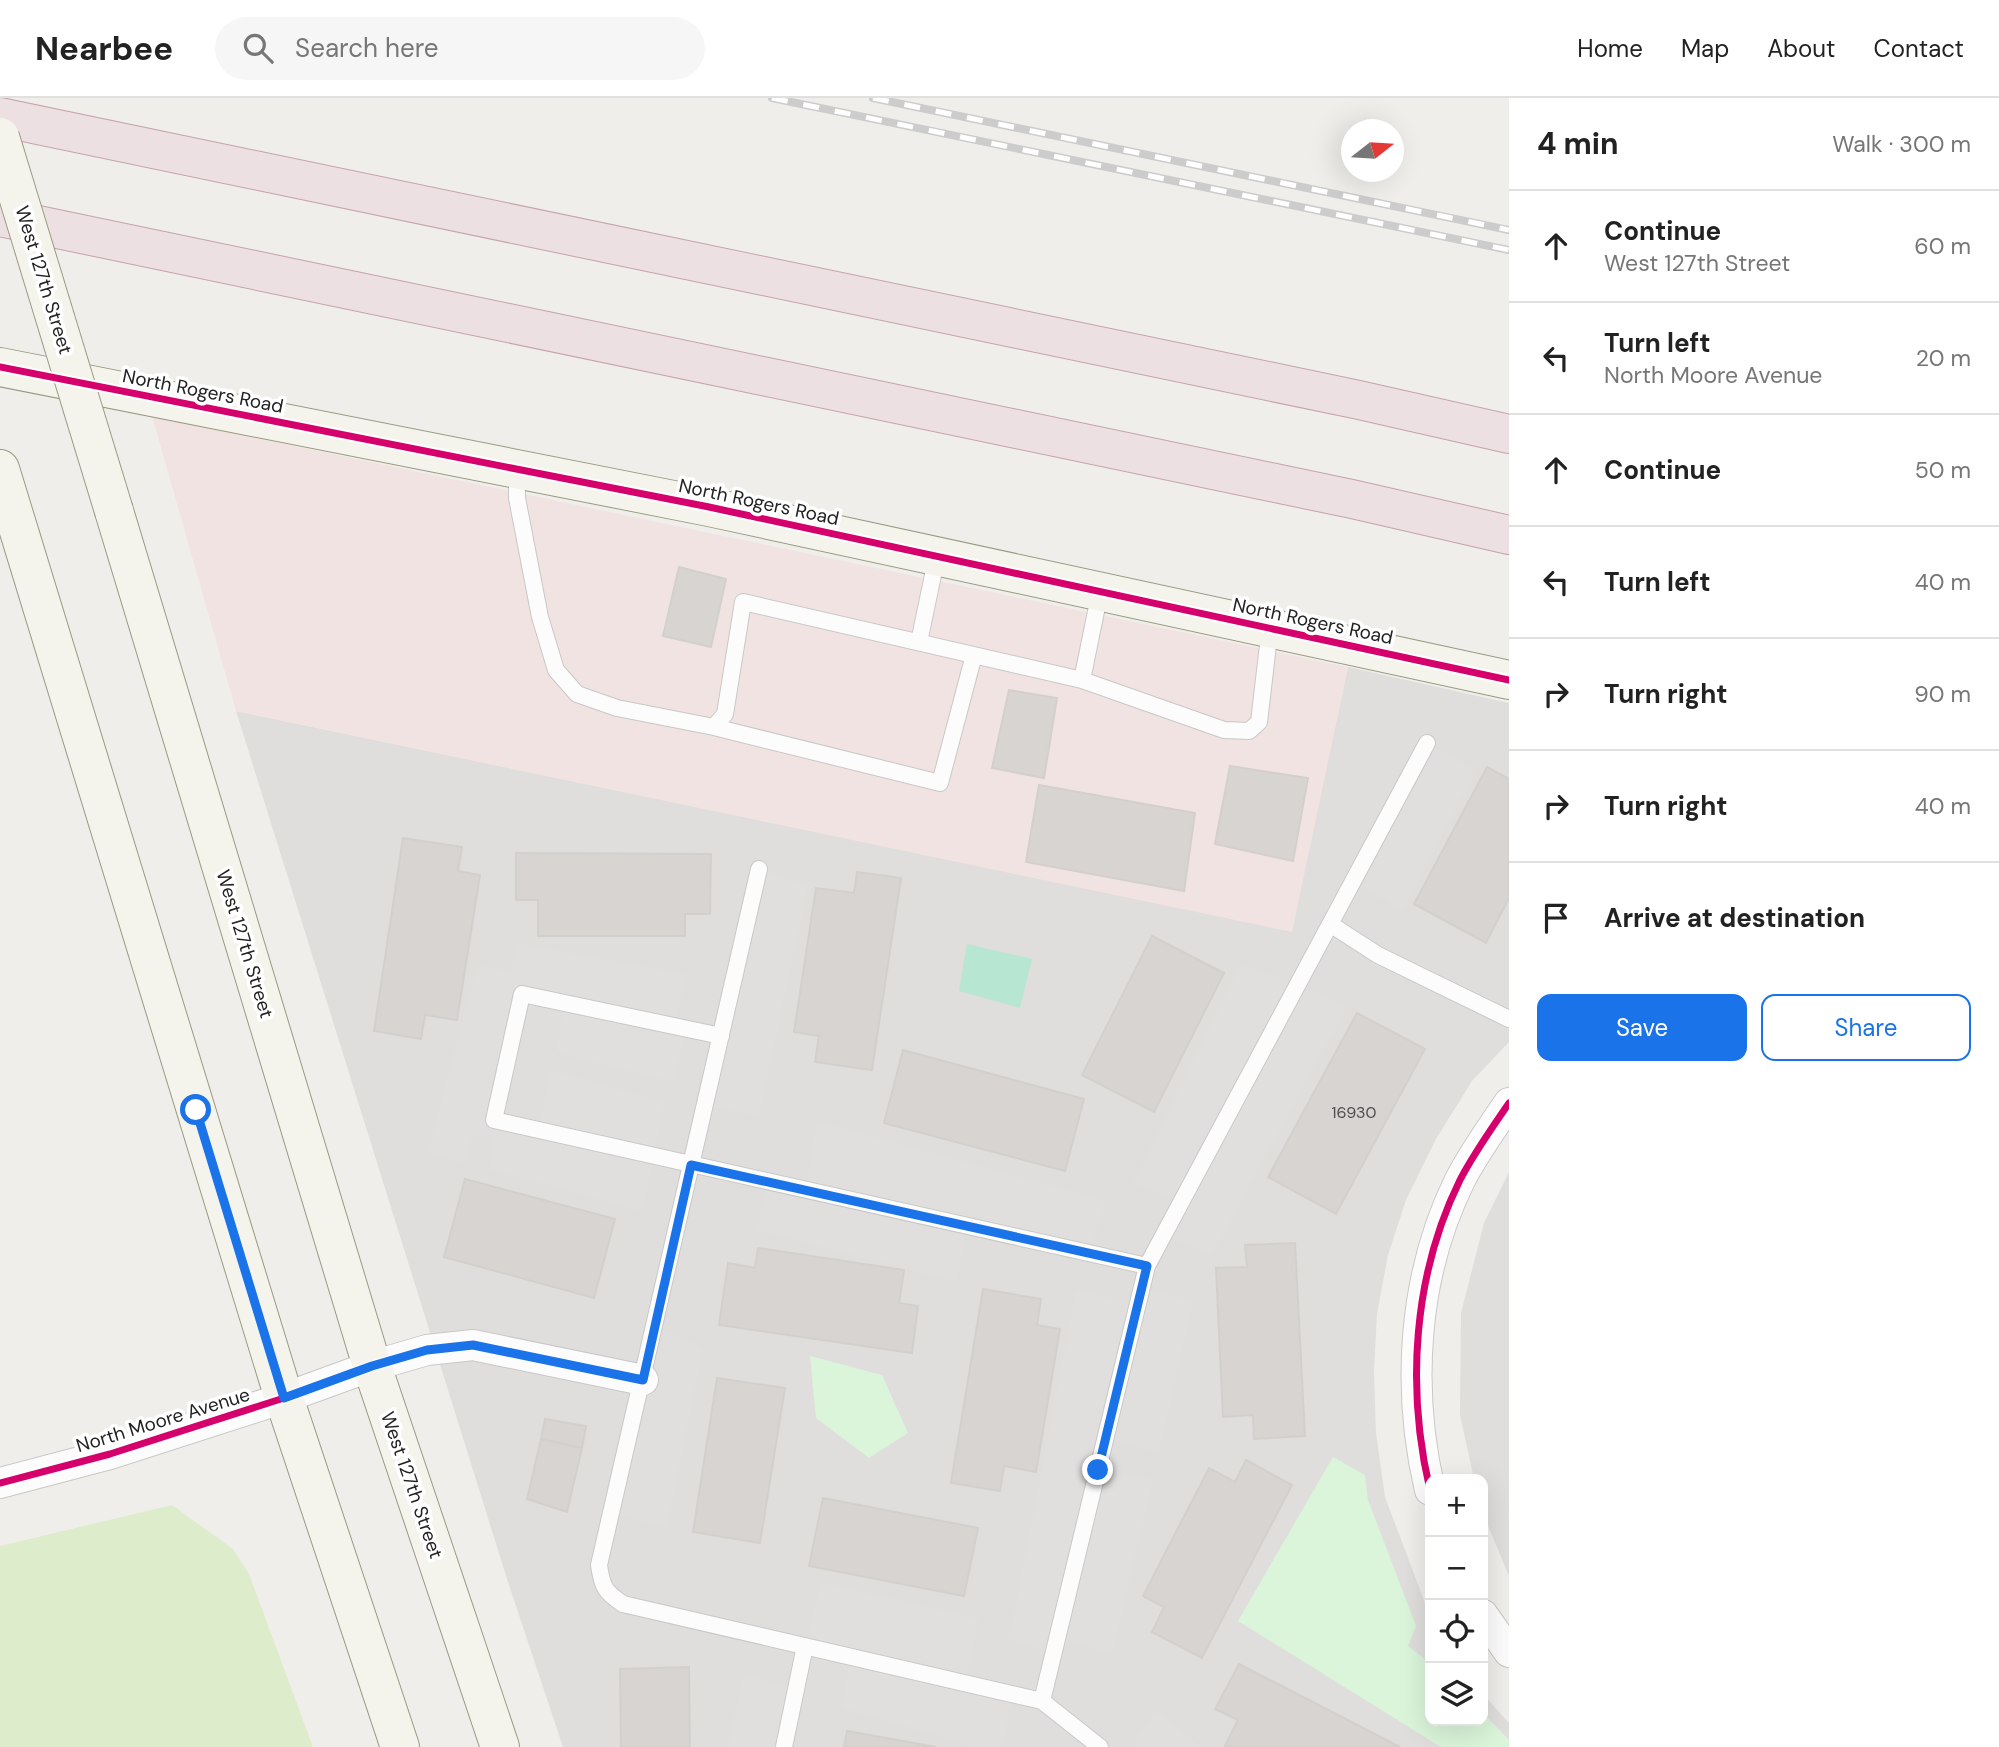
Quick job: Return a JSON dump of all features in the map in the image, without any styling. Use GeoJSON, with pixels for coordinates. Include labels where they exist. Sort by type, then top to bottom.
{"type":"FeatureCollection","features":[{"type":"Feature","properties":{"kind":"highway"},"geometry":{"type":"LineString","coordinates":[[0,117],[1345,397],[1509,434]]}},
{"type":"Feature","properties":{"kind":"highway"},"geometry":{"type":"LineString","coordinates":[[0,217],[1311,491],[1509,536]]}},
{"type":"Feature","properties":{"kind":"main road","name":"West 127th Street"},"geometry":{"type":"LineString","coordinates":[[0,137],[372,1366],[500,1747]]}},
{"type":"Feature","properties":{"kind":"main road","name":"North Rogers Road"},"geometry":{"type":"LineString","coordinates":[[0,367],[709,507],[1509,680]]}},
{"type":"Feature","properties":{"kind":"main road"},"geometry":{"type":"LineString","coordinates":[[2,474],[284,1398],[400,1747]]}},
{"type":"Feature","properties":{"kind":"street"},"geometry":{"type":"LineString","coordinates":[[1427,1474],[1417,1415],[1416,1368],[1421,1310],[1430,1264],[1460,1180],[1509,1103]]}},
{"type":"Feature","properties":{"kind":"street","name":"North Moore Avenue"},"geometry":{"type":"LineString","coordinates":[[0,1483],[110,1454],[427,1350],[473,1345],[643,1380]]}},
{"type":"Feature","properties":{"kind":"street"},"geometry":{"type":"LineString","coordinates":[[1488,1622],[1509,1652]]}},
{"type":"Feature","properties":{"kind":"lane"},"geometry":{"type":"LineString","coordinates":[[517,469],[517,498],[540,617],[556,670],[577,694],[617,708],[714,727],[940,783],[974,655]]}},
{"type":"Feature","properties":{"kind":"lane"},"geometry":{"type":"LineString","coordinates":[[919,642],[937,556]]}},
{"type":"Feature","properties":{"kind":"lane"},"geometry":{"type":"LineString","coordinates":[[1082,680],[1100,592]]}},
{"type":"Feature","properties":{"kind":"lane"},"geometry":{"type":"LineString","coordinates":[[714,727],[725,714],[743,602],[1082,680],[1223,730],[1249,732],[1259,722],[1270,628]]}},
{"type":"Feature","properties":{"kind":"lane"},"geometry":{"type":"LineString","coordinates":[[1042,1701],[1147,1266],[1427,743]]}},
{"type":"Feature","properties":{"kind":"lane"},"geometry":{"type":"LineString","coordinates":[[759,869],[599,1565],[601,1583],[609,1595],[623,1604],[1042,1701],[1100,1747]]}},
{"type":"Feature","properties":{"kind":"lane"},"geometry":{"type":"LineString","coordinates":[[1330,924],[1378,955],[1509,1019]]}},
{"type":"Feature","properties":{"kind":"lane"},"geometry":{"type":"LineString","coordinates":[[721,1036],[522,994],[494,1119],[1147,1266]]}},
{"type":"Feature","properties":{"kind":"lane"},"geometry":{"type":"LineString","coordinates":[[784,1747],[806,1646]]}},
{"type":"Feature","properties":{"kind":"shaded area"},"geometry":{"type":"Polygon","coordinates":[[[152,416],[1348,667],[1292,932],[236,711],[152,416]]]}},
{"type":"Feature","properties":{"kind":"shaded area"},"geometry":{"type":"Polygon","coordinates":[[[1348,667],[1509,703],[1509,1042],[1472,1081],[1436,1139],[1406,1200],[1388,1255],[1377,1314],[1374,1372],[1376,1433],[1385,1497],[1425,1603],[1425,1726],[1488,1726],[1488,1700],[1509,1723],[1509,1747],[563,1747],[507,1579],[236,711],[1291,931],[1348,667]]]}},
{"type":"Feature","properties":{"kind":"shaded area"},"geometry":{"type":"Polygon","coordinates":[[[1427,743],[1476,771],[1402,911],[1353,880],[1427,743]]]}},
{"type":"Feature","properties":{"kind":"shaded area"},"geometry":{"type":"Polygon","coordinates":[[[759,869],[808,886],[759,1115],[705,1106],[759,869]]]}},
{"type":"Feature","properties":{"kind":"shaded area"},"geometry":{"type":"Polygon","coordinates":[[[519,944],[686,974],[675,1025],[686,1028],[674,1082],[556,1052],[564,1003],[522,994],[494,1119],[540,1130],[550,1070],[664,1102],[643,1211],[489,1169],[495,1138],[472,1135],[465,1163],[428,1153],[477,965],[510,971],[519,944]]]}},
{"type":"Feature","properties":{"kind":"shaded area"},"geometry":{"type":"Polygon","coordinates":[[[1241,965],[1298,984],[1346,1008],[1211,1256],[1164,1234],[1180,1202],[1133,1183],[1241,965]]]}},
{"type":"Feature","properties":{"kind":"shaded area"},"geometry":{"type":"Polygon","coordinates":[[[817,1121],[1106,1201],[1089,1253],[966,1226],[957,1282],[757,1230],[767,1182],[806,1190],[817,1121]]]}},
{"type":"Feature","properties":{"kind":"shaded area"},"geometry":{"type":"Polygon","coordinates":[[[1509,1172],[1509,1576],[1488,1526],[1488,1474],[1473,1474],[1460,1415],[1461,1313],[1484,1223],[1509,1172]]]}},
{"type":"Feature","properties":{"kind":"shaded area"},"geometry":{"type":"Polygon","coordinates":[[[1141,1288],[1193,1301],[1159,1452],[1106,1439],[1098,1470],[1153,1479],[1112,1654],[1057,1638],[1053,1654],[1006,1638],[1012,1626],[1076,1290],[1137,1304],[1141,1288]]]}},
{"type":"Feature","properties":{"kind":"shaded area"},"geometry":{"type":"Polygon","coordinates":[[[654,1327],[703,1347],[667,1528],[611,1513],[654,1327]]]}},
{"type":"Feature","properties":{"kind":"shaded area"},"geometry":{"type":"Polygon","coordinates":[[[821,1582],[979,1619],[966,1683],[1011,1694],[1004,1747],[977,1747],[842,1708],[851,1657],[805,1646],[821,1582]]]}},
{"type":"Feature","properties":{"kind":"shaded area"},"geometry":{"type":"Polygon","coordinates":[[[744,1673],[796,1690],[784,1747],[728,1747],[744,1673]]]}},
{"type":"Feature","properties":{"kind":"shaded area"},"geometry":{"type":"Polygon","coordinates":[[[1156,1711],[1202,1747],[1130,1747],[1156,1711]]]}},
{"type":"Feature","properties":{"kind":"green space"},"geometry":{"type":"Polygon","coordinates":[[[967,944],[1032,959],[1020,1008],[959,991],[967,944]]]}},
{"type":"Feature","properties":{"kind":"green space"},"geometry":{"type":"Polygon","coordinates":[[[810,1356],[882,1375],[908,1433],[869,1458],[816,1418],[810,1356]]]}},
{"type":"Feature","properties":{"kind":"green space"},"geometry":{"type":"Polygon","coordinates":[[[1333,1457],[1365,1475],[1368,1500],[1416,1626],[1408,1646],[1425,1659],[1425,1726],[1488,1726],[1488,1718],[1509,1740],[1509,1747],[1441,1747],[1238,1621],[1333,1457]]]}},
{"type":"Feature","properties":{"kind":"green space"},"geometry":{"type":"Polygon","coordinates":[[[172,1505],[233,1549],[249,1574],[313,1747],[0,1747],[0,1546],[172,1505]]]}},
{"type":"Feature","properties":{"kind":"building"},"geometry":{"type":"Polygon","coordinates":[[[679,567],[726,579],[711,647],[663,636],[679,567]]]}},
{"type":"Feature","properties":{"kind":"building"},"geometry":{"type":"Polygon","coordinates":[[[1009,690],[1057,698],[1044,778],[992,768],[1009,690]]]}},
{"type":"Feature","properties":{"kind":"building"},"geometry":{"type":"Polygon","coordinates":[[[1230,766],[1308,778],[1293,861],[1215,844],[1230,766]]]}},
{"type":"Feature","properties":{"kind":"building"},"geometry":{"type":"Polygon","coordinates":[[[1487,767],[1509,779],[1509,898],[1486,943],[1414,904],[1487,767]]]}},
{"type":"Feature","properties":{"kind":"building"},"geometry":{"type":"Polygon","coordinates":[[[1039,785],[1195,813],[1184,891],[1026,862],[1039,785]]]}},
{"type":"Feature","properties":{"kind":"building"},"geometry":{"type":"Polygon","coordinates":[[[403,838],[462,847],[458,871],[480,875],[457,1020],[425,1015],[421,1039],[374,1031],[403,838]]]}},
{"type":"Feature","properties":{"kind":"building"},"geometry":{"type":"Polygon","coordinates":[[[516,853],[711,854],[710,914],[685,914],[685,936],[538,936],[538,900],[516,900],[516,853]]]}},
{"type":"Feature","properties":{"kind":"building"},"geometry":{"type":"Polygon","coordinates":[[[857,872],[901,878],[872,1070],[815,1062],[819,1036],[794,1032],[816,888],[854,893],[857,872]]]}},
{"type":"Feature","properties":{"kind":"building"},"geometry":{"type":"Polygon","coordinates":[[[1152,936],[1224,973],[1154,1112],[1082,1075],[1152,936]]]}},
{"type":"Feature","properties":{"kind":"building"},"geometry":{"type":"Polygon","coordinates":[[[1357,1013],[1425,1049],[1336,1214],[1268,1177],[1357,1013]]]}},
{"type":"Feature","properties":{"kind":"building"},"geometry":{"type":"Polygon","coordinates":[[[903,1050],[1084,1099],[1065,1171],[884,1123],[903,1050]]]}},
{"type":"Feature","properties":{"kind":"building"},"geometry":{"type":"Polygon","coordinates":[[[465,1179],[615,1219],[594,1298],[444,1257],[465,1179]]]}},
{"type":"Feature","properties":{"kind":"building"},"geometry":{"type":"Polygon","coordinates":[[[1295,1243],[1305,1436],[1254,1439],[1253,1415],[1223,1417],[1216,1268],[1247,1267],[1245,1245],[1295,1243]]]}},
{"type":"Feature","properties":{"kind":"building"},"geometry":{"type":"Polygon","coordinates":[[[758,1248],[904,1270],[899,1303],[918,1306],[912,1353],[719,1325],[728,1263],[755,1268],[758,1248]]]}},
{"type":"Feature","properties":{"kind":"building"},"geometry":{"type":"Polygon","coordinates":[[[983,1289],[1041,1299],[1037,1325],[1060,1329],[1036,1472],[1004,1466],[1000,1491],[951,1483],[983,1289]]]}},
{"type":"Feature","properties":{"kind":"building"},"geometry":{"type":"Polygon","coordinates":[[[717,1378],[785,1388],[760,1543],[693,1532],[717,1378]]]}},
{"type":"Feature","properties":{"kind":"building"},"geometry":{"type":"Polygon","coordinates":[[[545,1419],[586,1426],[582,1448],[541,1439],[545,1419]]]}},
{"type":"Feature","properties":{"kind":"building"},"geometry":{"type":"Polygon","coordinates":[[[541,1439],[582,1448],[567,1512],[527,1499],[541,1439]]]}},
{"type":"Feature","properties":{"kind":"building"},"geometry":{"type":"Polygon","coordinates":[[[1246,1460],[1292,1485],[1202,1658],[1152,1632],[1164,1607],[1143,1596],[1209,1468],[1235,1482],[1246,1460]]]}},
{"type":"Feature","properties":{"kind":"building"},"geometry":{"type":"Polygon","coordinates":[[[823,1498],[978,1528],[964,1596],[809,1566],[823,1498]]]}},
{"type":"Feature","properties":{"kind":"building"},"geometry":{"type":"Polygon","coordinates":[[[1239,1664],[1400,1747],[1225,1746],[1238,1720],[1215,1709],[1239,1664]]]}},
{"type":"Feature","properties":{"kind":"building"},"geometry":{"type":"Polygon","coordinates":[[[689,1667],[690,1747],[621,1747],[620,1669],[689,1667]]]}},
{"type":"Feature","properties":{"kind":"building"},"geometry":{"type":"Polygon","coordinates":[[[847,1731],[936,1747],[844,1747],[847,1731]]]}},
{"type":"Feature","properties":{"kind":"railway"},"geometry":{"type":"LineString","coordinates":[[772,98],[1509,250]]}},
{"type":"Feature","properties":{"kind":"railway"},"geometry":{"type":"LineString","coordinates":[[873,98],[1509,230]]}},
{"type":"Feature","properties":{"kind":"cycle path"},"geometry":{"type":"LineString","coordinates":[[0,367],[709,507],[1509,680]]}},
{"type":"Feature","properties":{"kind":"cycle path"},"geometry":{"type":"LineString","coordinates":[[1427,1474],[1418,1412],[1417,1372],[1418,1332],[1432,1254],[1444,1216],[1460,1180],[1509,1103]]}},
{"type":"Feature","properties":{"kind":"cycle path"},"geometry":{"type":"LineString","coordinates":[[0,1483],[110,1454],[427,1350],[473,1345],[643,1380]]}},
{"type":"Feature","properties":{"kind":"route"},"geometry":{"type":"LineString","coordinates":[[196,1110],[284,1398],[372,1366],[427,1350],[473,1345],[643,1380],[691,1165],[1147,1266],[1098,1470]]}}]}
